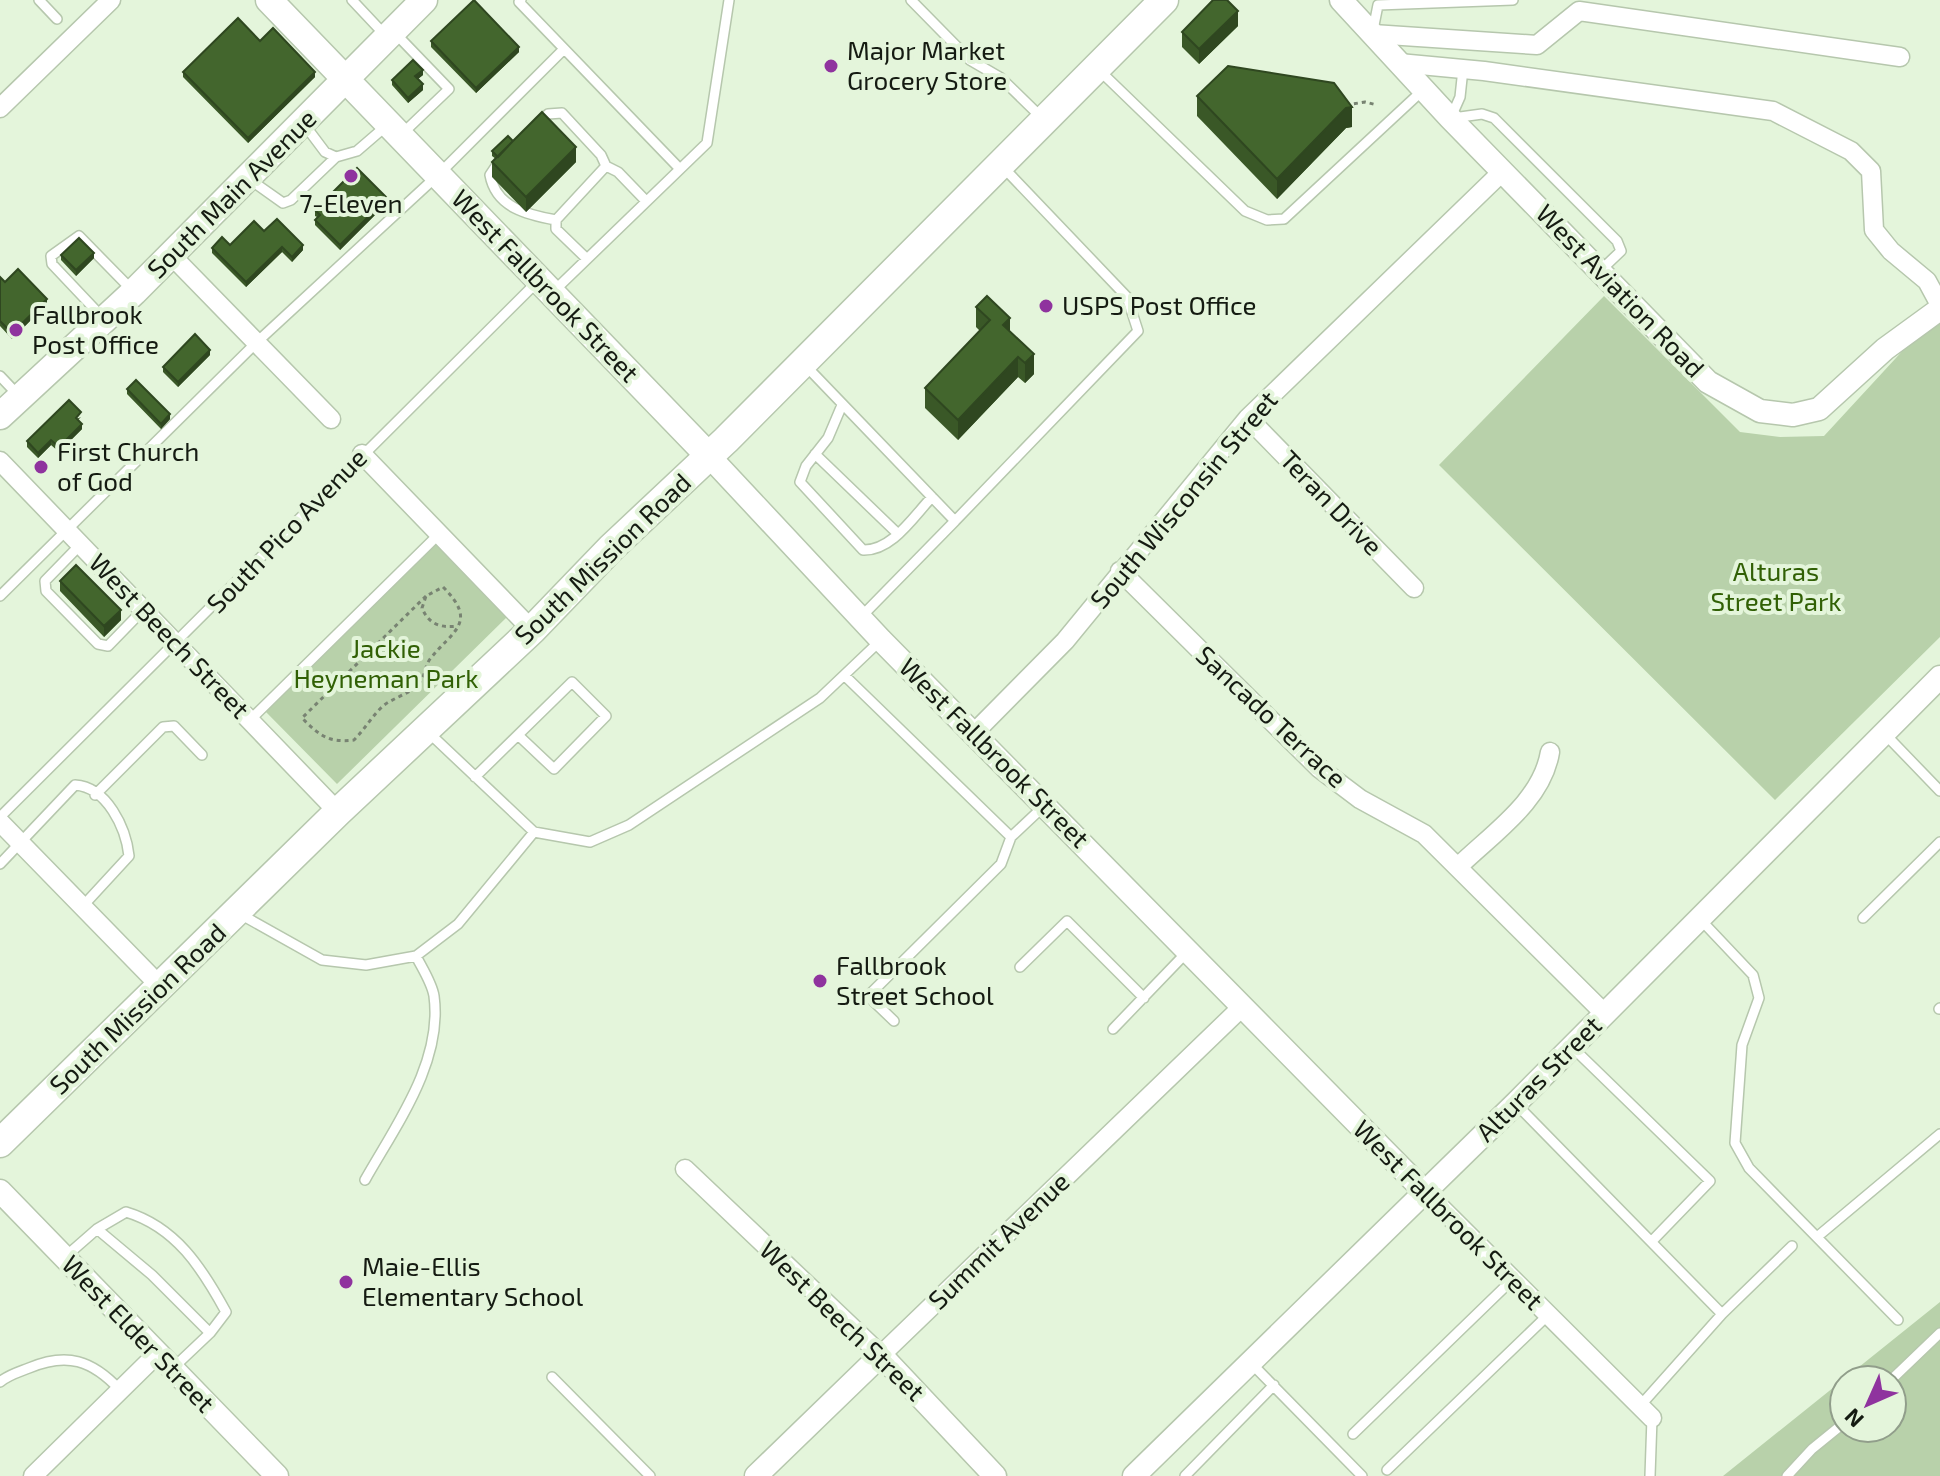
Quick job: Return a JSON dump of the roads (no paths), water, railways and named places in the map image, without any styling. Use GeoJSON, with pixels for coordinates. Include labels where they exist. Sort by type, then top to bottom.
{"type":"FeatureCollection","features":[{"type":"Feature","properties":{"kind":"main road","name":"West Fallbrook Street"},"geometry":{"type":"LineString","coordinates":[[269,0],[709,456]]}},
{"type":"Feature","properties":{"kind":"main road","name":"South Main Avenue"},"geometry":{"type":"LineString","coordinates":[[0,416],[134,292],[424,0]]}},
{"type":"Feature","properties":{"kind":"main road","name":"South Mission Road"},"geometry":{"type":"LineString","coordinates":[[0,1143],[424,729],[532,630],[1164,0]]}},
{"type":"Feature","properties":{"kind":"street"},"geometry":{"type":"LineString","coordinates":[[0,108],[111,0]]}},
{"type":"Feature","properties":{"kind":"street","name":"West Aviation Road"},"geometry":{"type":"LineString","coordinates":[[1341,0],[1450,118],[1708,382],[1760,411],[1793,415],[1819,409],[1885,349],[1940,307]]}},
{"type":"Feature","properties":{"kind":"street"},"geometry":{"type":"LineString","coordinates":[[1373,34],[1537,45],[1579,11],[1900,57]]}},
{"type":"Feature","properties":{"kind":"street"},"geometry":{"type":"LineString","coordinates":[[1399,63],[1773,111],[1851,151],[1871,171],[1874,230],[1891,251],[1927,281],[1940,307]]}},
{"type":"Feature","properties":{"kind":"street","name":"South Wisconsin Street"},"geometry":{"type":"LineString","coordinates":[[974,733],[1065,641],[1248,418],[1503,171]]}},
{"type":"Feature","properties":{"kind":"street"},"geometry":{"type":"LineString","coordinates":[[171,255],[331,419]]}},
{"type":"Feature","properties":{"kind":"street","name":"Teran Drive"},"geometry":{"type":"LineString","coordinates":[[1248,418],[1414,588]]}},
{"type":"Feature","properties":{"kind":"street"},"geometry":{"type":"LineString","coordinates":[[362,454],[532,630]]}},
{"type":"Feature","properties":{"kind":"street","name":"West Fallbrook Street"},"geometry":{"type":"LineString","coordinates":[[709,456],[881,640],[1046,804],[1547,1316],[1646,1412]]}},
{"type":"Feature","properties":{"kind":"street","name":"West Beech Street"},"geometry":{"type":"LineString","coordinates":[[0,461],[338,812]]}},
{"type":"Feature","properties":{"kind":"street","name":"Sancado Terrace"},"geometry":{"type":"LineString","coordinates":[[1120,571],[1319,768],[1360,799],[1424,834],[1605,1014]]}},
{"type":"Feature","properties":{"kind":"street","name":"Alturas Street"},"geometry":{"type":"LineString","coordinates":[[1144,1470],[1516,1103],[1940,677]]}},
{"type":"Feature","properties":{"kind":"street"},"geometry":{"type":"LineString","coordinates":[[1459,866],[1537,791],[1547,774],[1550,752]]}},
{"type":"Feature","properties":{"kind":"street"},"geometry":{"type":"LineString","coordinates":[[0,819],[162,988]]}},
{"type":"Feature","properties":{"kind":"street","name":"Summit Avenue"},"geometry":{"type":"LineString","coordinates":[[756,1476],[1242,1007]]}},
{"type":"Feature","properties":{"kind":"street","name":"West Beech Street"},"geometry":{"type":"LineString","coordinates":[[685,1169],[881,1355],[995,1476]]}},
{"type":"Feature","properties":{"kind":"street","name":"West Elder Street"},"geometry":{"type":"LineString","coordinates":[[0,1191],[277,1476]]}},
{"type":"Feature","properties":{"kind":"street"},"geometry":{"type":"LineString","coordinates":[[33,1476],[120,1390],[164,1362]]}},
{"type":"Feature","properties":{"kind":"lane"},"geometry":{"type":"LineString","coordinates":[[39,0],[57,19]]}},
{"type":"Feature","properties":{"kind":"lane"},"geometry":{"type":"LineString","coordinates":[[249,178],[283,203],[291,200],[336,157],[357,151],[395,130],[449,89],[352,0]]}},
{"type":"Feature","properties":{"kind":"lane"},"geometry":{"type":"LineString","coordinates":[[521,0],[519,2],[680,169]]}},
{"type":"Feature","properties":{"kind":"lane","name":"South Pico Avenue"},"geometry":{"type":"LineString","coordinates":[[0,819],[177,644],[362,454],[546,286],[587,259],[707,143],[729,0]]}},
{"type":"Feature","properties":{"kind":"lane"},"geometry":{"type":"LineString","coordinates":[[911,0],[970,60],[1001,78],[1044,120]]}},
{"type":"Feature","properties":{"kind":"lane"},"geometry":{"type":"LineString","coordinates":[[1373,34],[1378,5],[1513,0]]}},
{"type":"Feature","properties":{"kind":"lane"},"geometry":{"type":"LineString","coordinates":[[0,596],[74,537],[257,342],[438,175],[564,49]]}},
{"type":"Feature","properties":{"kind":"lane"},"geometry":{"type":"LineString","coordinates":[[1097,67],[1245,211],[1267,220],[1284,219],[1424,90]]}},
{"type":"Feature","properties":{"kind":"lane"},"geometry":{"type":"LineString","coordinates":[[1450,118],[1460,97],[1463,69]]}},
{"type":"Feature","properties":{"kind":"lane"},"geometry":{"type":"LineString","coordinates":[[528,133],[556,111],[591,144],[606,166],[618,172],[646,201]]}},
{"type":"Feature","properties":{"kind":"lane"},"geometry":{"type":"LineString","coordinates":[[1450,118],[1473,114],[1494,118],[1617,241],[1621,251],[1600,271]]}},
{"type":"Feature","properties":{"kind":"lane"},"geometry":{"type":"LineString","coordinates":[[304,124],[325,152],[336,157]]}},
{"type":"Feature","properties":{"kind":"lane"},"geometry":{"type":"LineString","coordinates":[[510,150],[490,175],[497,192],[517,211],[556,220]]}},
{"type":"Feature","properties":{"kind":"lane"},"geometry":{"type":"LineString","coordinates":[[860,618],[1138,331],[1127,297],[1000,164]]}},
{"type":"Feature","properties":{"kind":"lane"},"geometry":{"type":"LineString","coordinates":[[587,259],[556,229],[556,220],[606,166]]}},
{"type":"Feature","properties":{"kind":"lane"},"geometry":{"type":"LineString","coordinates":[[105,320],[52,264],[51,256],[79,236],[134,292]]}},
{"type":"Feature","properties":{"kind":"lane"},"geometry":{"type":"LineString","coordinates":[[803,363],[955,521]]}},
{"type":"Feature","properties":{"kind":"lane"},"geometry":{"type":"LineString","coordinates":[[0,376],[20,397]]}},
{"type":"Feature","properties":{"kind":"lane"},"geometry":{"type":"LineString","coordinates":[[842,405],[828,438],[800,482],[863,550],[878,550],[932,497]]}},
{"type":"Feature","properties":{"kind":"lane"},"geometry":{"type":"LineString","coordinates":[[815,454],[897,533]]}},
{"type":"Feature","properties":{"kind":"lane"},"geometry":{"type":"LineString","coordinates":[[250,720],[439,534]]}},
{"type":"Feature","properties":{"kind":"lane"},"geometry":{"type":"LineString","coordinates":[[74,537],[45,581],[46,591],[98,644],[108,646],[144,610]]}},
{"type":"Feature","properties":{"kind":"lane"},"geometry":{"type":"LineString","coordinates":[[424,729],[534,832],[590,842],[629,825],[820,698],[881,640]]}},
{"type":"Feature","properties":{"kind":"lane"},"geometry":{"type":"LineString","coordinates":[[845,676],[1011,837]]}},
{"type":"Feature","properties":{"kind":"lane"},"geometry":{"type":"LineString","coordinates":[[475,777],[572,682],[606,716],[554,769],[518,735]]}},
{"type":"Feature","properties":{"kind":"lane"},"geometry":{"type":"LineString","coordinates":[[95,795],[163,727],[174,726],[202,755]]}},
{"type":"Feature","properties":{"kind":"lane"},"geometry":{"type":"LineString","coordinates":[[1884,733],[1940,791]]}},
{"type":"Feature","properties":{"kind":"lane"},"geometry":{"type":"LineString","coordinates":[[0,864],[75,785],[84,786],[121,823],[129,856],[82,907]]}},
{"type":"Feature","properties":{"kind":"lane"},"geometry":{"type":"LineString","coordinates":[[894,1021],[868,996],[1001,864],[1011,837],[1046,804]]}},
{"type":"Feature","properties":{"kind":"lane"},"geometry":{"type":"LineString","coordinates":[[237,913],[322,960],[366,965],[416,956],[458,924],[534,832]]}},
{"type":"Feature","properties":{"kind":"lane"},"geometry":{"type":"LineString","coordinates":[[1863,918],[1940,842]]}},
{"type":"Feature","properties":{"kind":"lane"},"geometry":{"type":"LineString","coordinates":[[1700,919],[1753,975],[1759,998],[1742,1045],[1735,1143],[1749,1168],[1898,1320]]}},
{"type":"Feature","properties":{"kind":"lane"},"geometry":{"type":"LineString","coordinates":[[1020,967],[1067,921],[1144,998]]}},
{"type":"Feature","properties":{"kind":"lane"},"geometry":{"type":"LineString","coordinates":[[1113,1029],[1188,951]]}},
{"type":"Feature","properties":{"kind":"lane"},"geometry":{"type":"LineString","coordinates":[[365,1180],[404,1111],[435,1034],[434,993],[416,956]]}},
{"type":"Feature","properties":{"kind":"lane"},"geometry":{"type":"LineString","coordinates":[[1572,1047],[1710,1181],[1652,1241]]}},
{"type":"Feature","properties":{"kind":"lane"},"geometry":{"type":"LineString","coordinates":[[1516,1103],[1722,1314]]}},
{"type":"Feature","properties":{"kind":"lane"},"geometry":{"type":"LineString","coordinates":[[1817,1237],[1940,1134]]}},
{"type":"Feature","properties":{"kind":"lane"},"geometry":{"type":"LineString","coordinates":[[65,1257],[97,1229],[126,1212],[151,1220],[178,1243],[206,1274],[226,1312],[210,1333],[164,1362]]}},
{"type":"Feature","properties":{"kind":"lane"},"geometry":{"type":"LineString","coordinates":[[97,1229],[152,1275],[210,1333]]}},
{"type":"Feature","properties":{"kind":"lane"},"geometry":{"type":"LineString","coordinates":[[1650,1476],[1646,1412],[1722,1314],[1792,1246]]}},
{"type":"Feature","properties":{"kind":"lane"},"geometry":{"type":"LineString","coordinates":[[1353,1434],[1512,1280]]}},
{"type":"Feature","properties":{"kind":"lane"},"geometry":{"type":"LineString","coordinates":[[1387,1470],[1547,1316]]}},
{"type":"Feature","properties":{"kind":"lane"},"geometry":{"type":"LineString","coordinates":[[1908,1364],[1940,1333]]}},
{"type":"Feature","properties":{"kind":"lane"},"geometry":{"type":"LineString","coordinates":[[0,1382],[50,1359],[75,1358],[104,1373],[120,1390]]}},
{"type":"Feature","properties":{"kind":"lane"},"geometry":{"type":"LineString","coordinates":[[1252,1364],[1362,1476]]}},
{"type":"Feature","properties":{"kind":"lane"},"geometry":{"type":"LineString","coordinates":[[552,1377],[650,1476]]}},
{"type":"Feature","properties":{"kind":"lane"},"geometry":{"type":"LineString","coordinates":[[1185,1476],[1274,1385]]}},
{"type":"Feature","properties":{"kind":"lane"},"geometry":{"type":"LineString","coordinates":[[1787,1476],[1828,1436]]}},
{"type":"Feature","properties":{"kind":"place","name":"Major Market Grocery Store"},"geometry":{"type":"Point","coordinates":[831,66]}},
{"type":"Feature","properties":{"kind":"place","name":"7-Eleven"},"geometry":{"type":"Point","coordinates":[351,176]}},
{"type":"Feature","properties":{"kind":"place","name":"USPS Post Office"},"geometry":{"type":"Point","coordinates":[1046,306]}},
{"type":"Feature","properties":{"kind":"place","name":"Fallbrook Post Office"},"geometry":{"type":"Point","coordinates":[16,330]}},
{"type":"Feature","properties":{"kind":"place","name":"First Church of God"},"geometry":{"type":"Point","coordinates":[41,467]}},
{"type":"Feature","properties":{"kind":"place","name":"Fallbrook Street School"},"geometry":{"type":"Point","coordinates":[820,981]}},
{"type":"Feature","properties":{"kind":"place","name":"Maie-Ellis Elementary School"},"geometry":{"type":"Point","coordinates":[346,1282]}},
{"type":"Feature","properties":{"kind":"park label","name":"Alturas Street Park"},"geometry":{"type":"Point","coordinates":[1776,587]}},
{"type":"Feature","properties":{"kind":"park label","name":"Jackie Heyneman Park"},"geometry":{"type":"Point","coordinates":[386,664]}}]}
